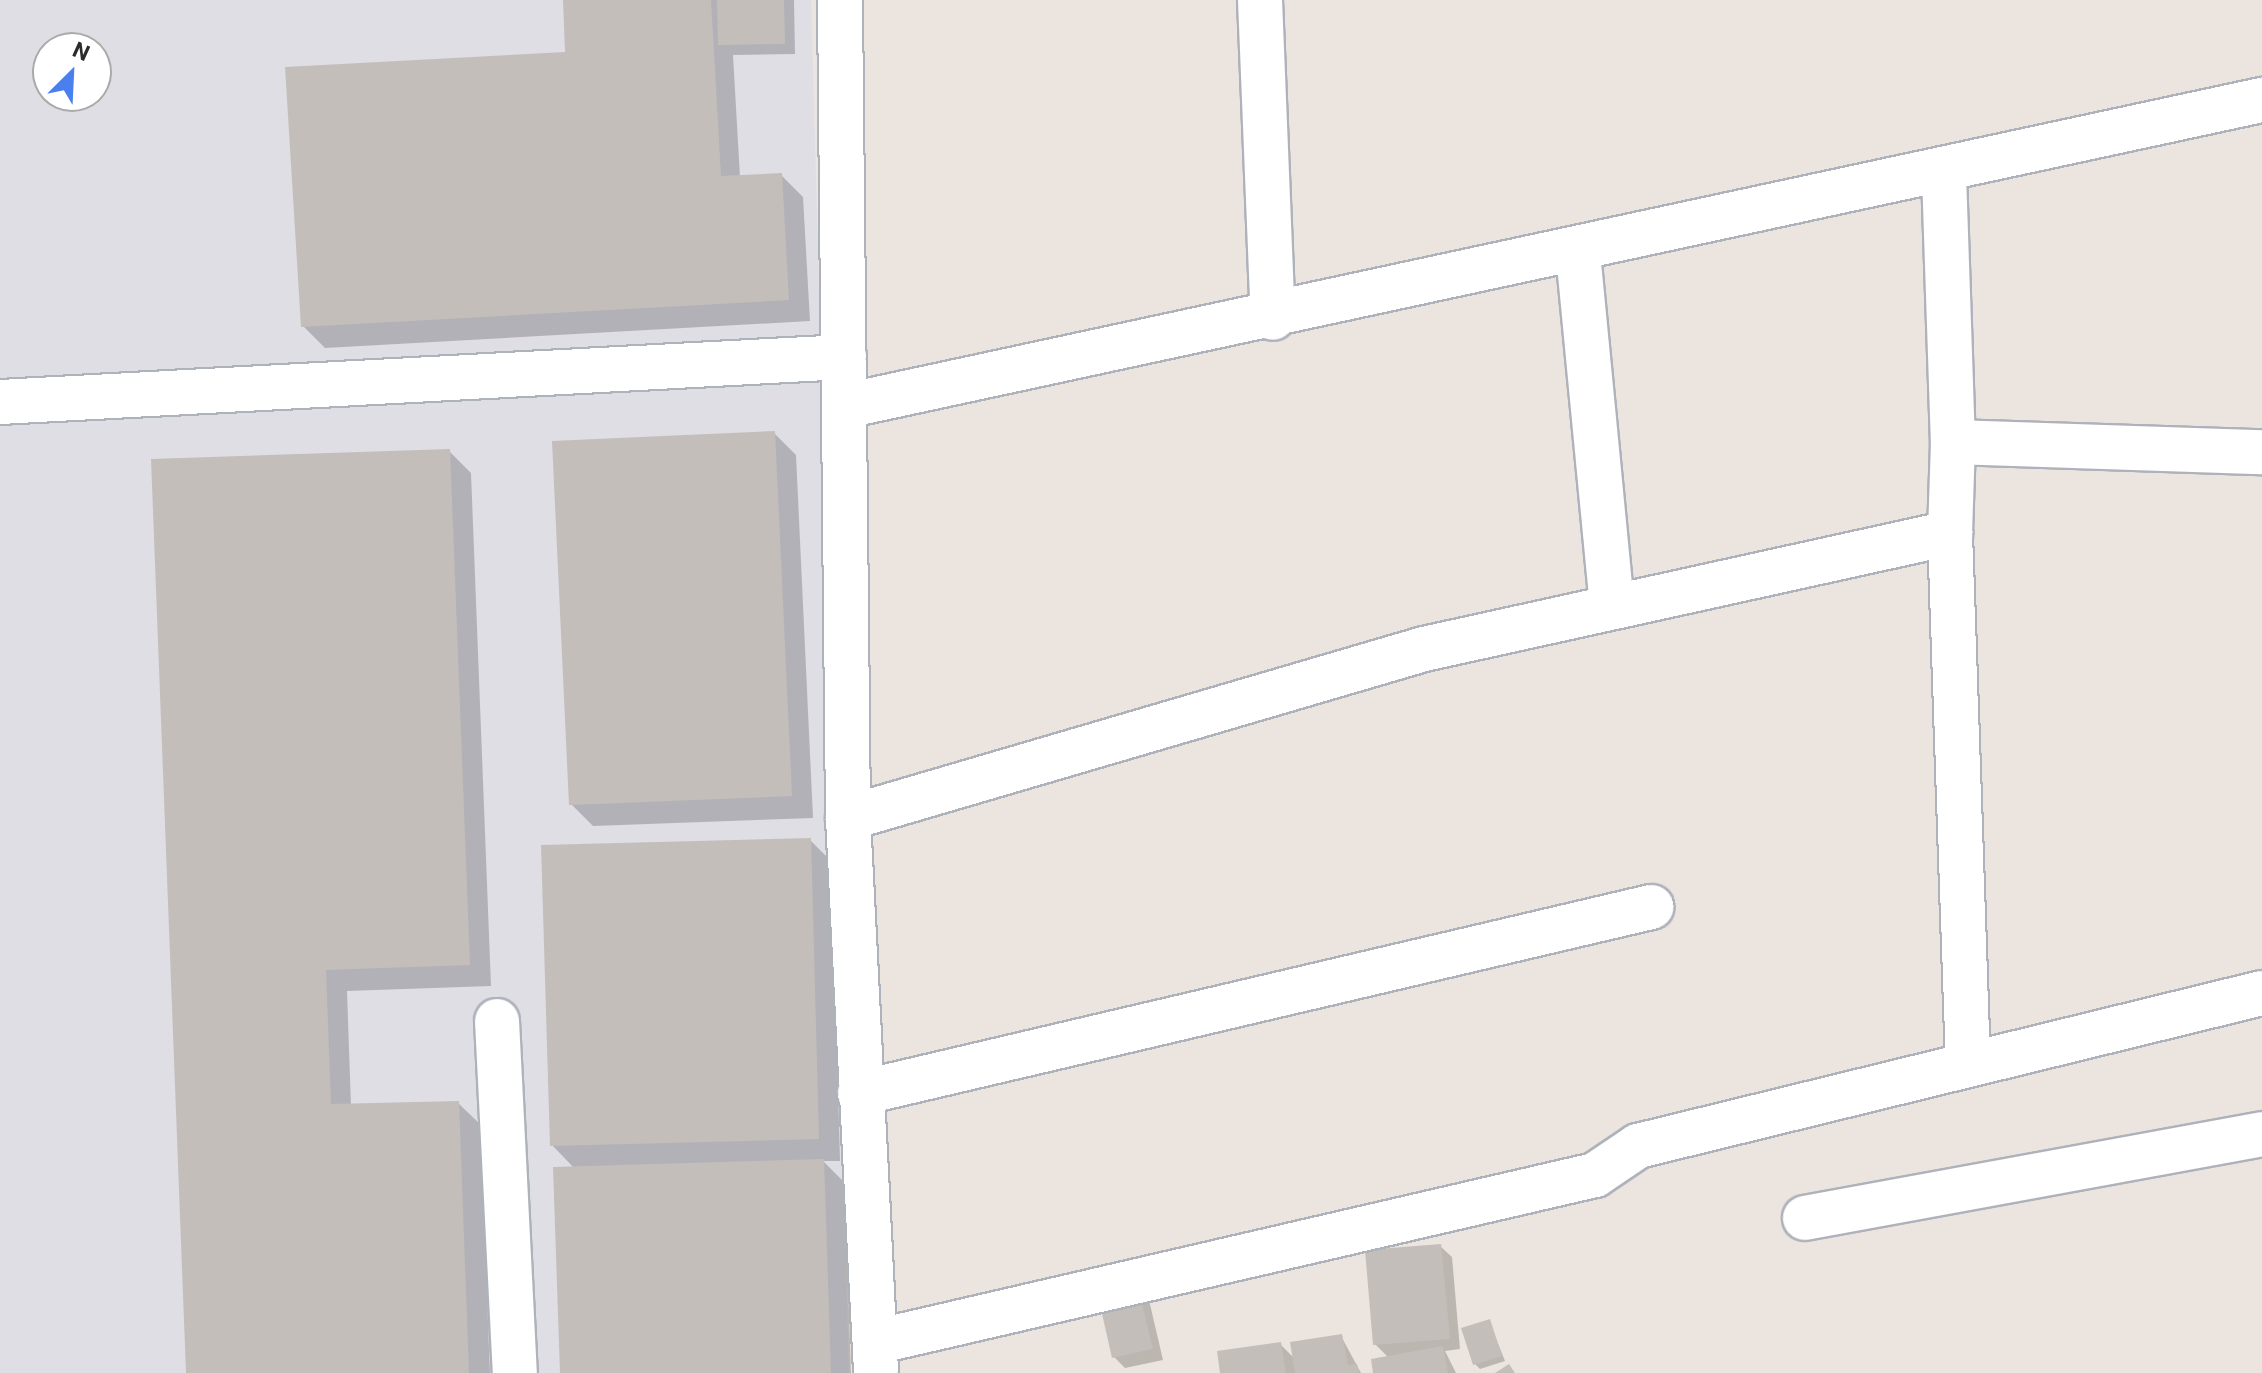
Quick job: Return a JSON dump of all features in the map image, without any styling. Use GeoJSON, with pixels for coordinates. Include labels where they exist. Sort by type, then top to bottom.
{"type":"FeatureCollection","features":[{"type":"Feature","properties":{"kind":"street"},"geometry":{"type":"LineString","coordinates":[[840,0],[848,818],[876,1358],[1595,1175],[1638,1146],[2262,993]]}},
{"type":"Feature","properties":{"kind":"street"},"geometry":{"type":"LineString","coordinates":[[1260,0],[1273,318]]}},
{"type":"Feature","properties":{"kind":"street"},"geometry":{"type":"LineString","coordinates":[[845,406],[1944,174],[2262,100]]}},
{"type":"Feature","properties":{"kind":"street"},"geometry":{"type":"LineString","coordinates":[[1944,174],[1953,442],[1950,533],[1968,1064]]}},
{"type":"Feature","properties":{"kind":"street"},"geometry":{"type":"LineString","coordinates":[[1578,253],[1612,606]]}},
{"type":"Feature","properties":{"kind":"street"},"geometry":{"type":"LineString","coordinates":[[0,402],[844,357]]}},
{"type":"Feature","properties":{"kind":"street"},"geometry":{"type":"LineString","coordinates":[[1953,442],[2262,452]]}},
{"type":"Feature","properties":{"kind":"street"},"geometry":{"type":"LineString","coordinates":[[848,818],[1409,653],[1950,533]]}},
{"type":"Feature","properties":{"kind":"street"},"geometry":{"type":"LineString","coordinates":[[860,1093],[1651,907]]}},
{"type":"Feature","properties":{"kind":"street"},"geometry":{"type":"LineString","coordinates":[[497,1021],[515,1373]]}},
{"type":"Feature","properties":{"kind":"street"},"geometry":{"type":"LineString","coordinates":[[1805,1218],[2262,1134]]}},
{"type":"Feature","properties":{"kind":"shaded area"},"geometry":{"type":"Polygon","coordinates":[[[0,0],[811,0],[849,1373],[0,1373],[0,0]]]}},
{"type":"Feature","properties":{"kind":"building"},"geometry":{"type":"Polygon","coordinates":[[[563,0],[711,0],[721,176],[782,173],[789,300],[301,327],[285,67],[565,52],[563,0]]]}},
{"type":"Feature","properties":{"kind":"building"},"geometry":{"type":"Polygon","coordinates":[[[717,0],[784,0],[785,44],[718,45],[717,0]]]}},
{"type":"Feature","properties":{"kind":"building"},"geometry":{"type":"Polygon","coordinates":[[[775,431],[792,796],[569,805],[552,441],[775,431]]]}},
{"type":"Feature","properties":{"kind":"building"},"geometry":{"type":"Polygon","coordinates":[[[450,449],[470,965],[326,970],[331,1104],[459,1101],[469,1373],[186,1373],[151,459],[450,449]]]}},
{"type":"Feature","properties":{"kind":"building"},"geometry":{"type":"Polygon","coordinates":[[[811,838],[819,1139],[550,1146],[541,845],[811,838]]]}},
{"type":"Feature","properties":{"kind":"building"},"geometry":{"type":"Polygon","coordinates":[[[824,1159],[831,1373],[560,1373],[553,1167],[824,1159]]]}},
{"type":"Feature","properties":{"kind":"building"},"geometry":{"type":"Polygon","coordinates":[[[1441,1244],[1450,1339],[1373,1345],[1365,1250],[1441,1244]]]}},
{"type":"Feature","properties":{"kind":"building"},"geometry":{"type":"Polygon","coordinates":[[[1138,1287],[1153,1349],[1112,1358],[1098,1296],[1138,1287]]]}},
{"type":"Feature","properties":{"kind":"building"},"geometry":{"type":"Polygon","coordinates":[[[1490,1319],[1502,1356],[1473,1365],[1461,1328],[1490,1319]]]}},
{"type":"Feature","properties":{"kind":"building"},"geometry":{"type":"Polygon","coordinates":[[[1342,1334],[1348,1365],[1357,1364],[1359,1373],[1295,1373],[1290,1342],[1342,1334]]]}},
{"type":"Feature","properties":{"kind":"building"},"geometry":{"type":"Polygon","coordinates":[[[1281,1342],[1286,1373],[1220,1373],[1217,1351],[1281,1342]]]}},
{"type":"Feature","properties":{"kind":"building"},"geometry":{"type":"Polygon","coordinates":[[[1443,1346],[1448,1373],[1373,1373],[1371,1359],[1443,1346]]]}},
{"type":"Feature","properties":{"kind":"building"},"geometry":{"type":"Polygon","coordinates":[[[1509,1364],[1515,1373],[1495,1373],[1509,1364]]]}}]}
